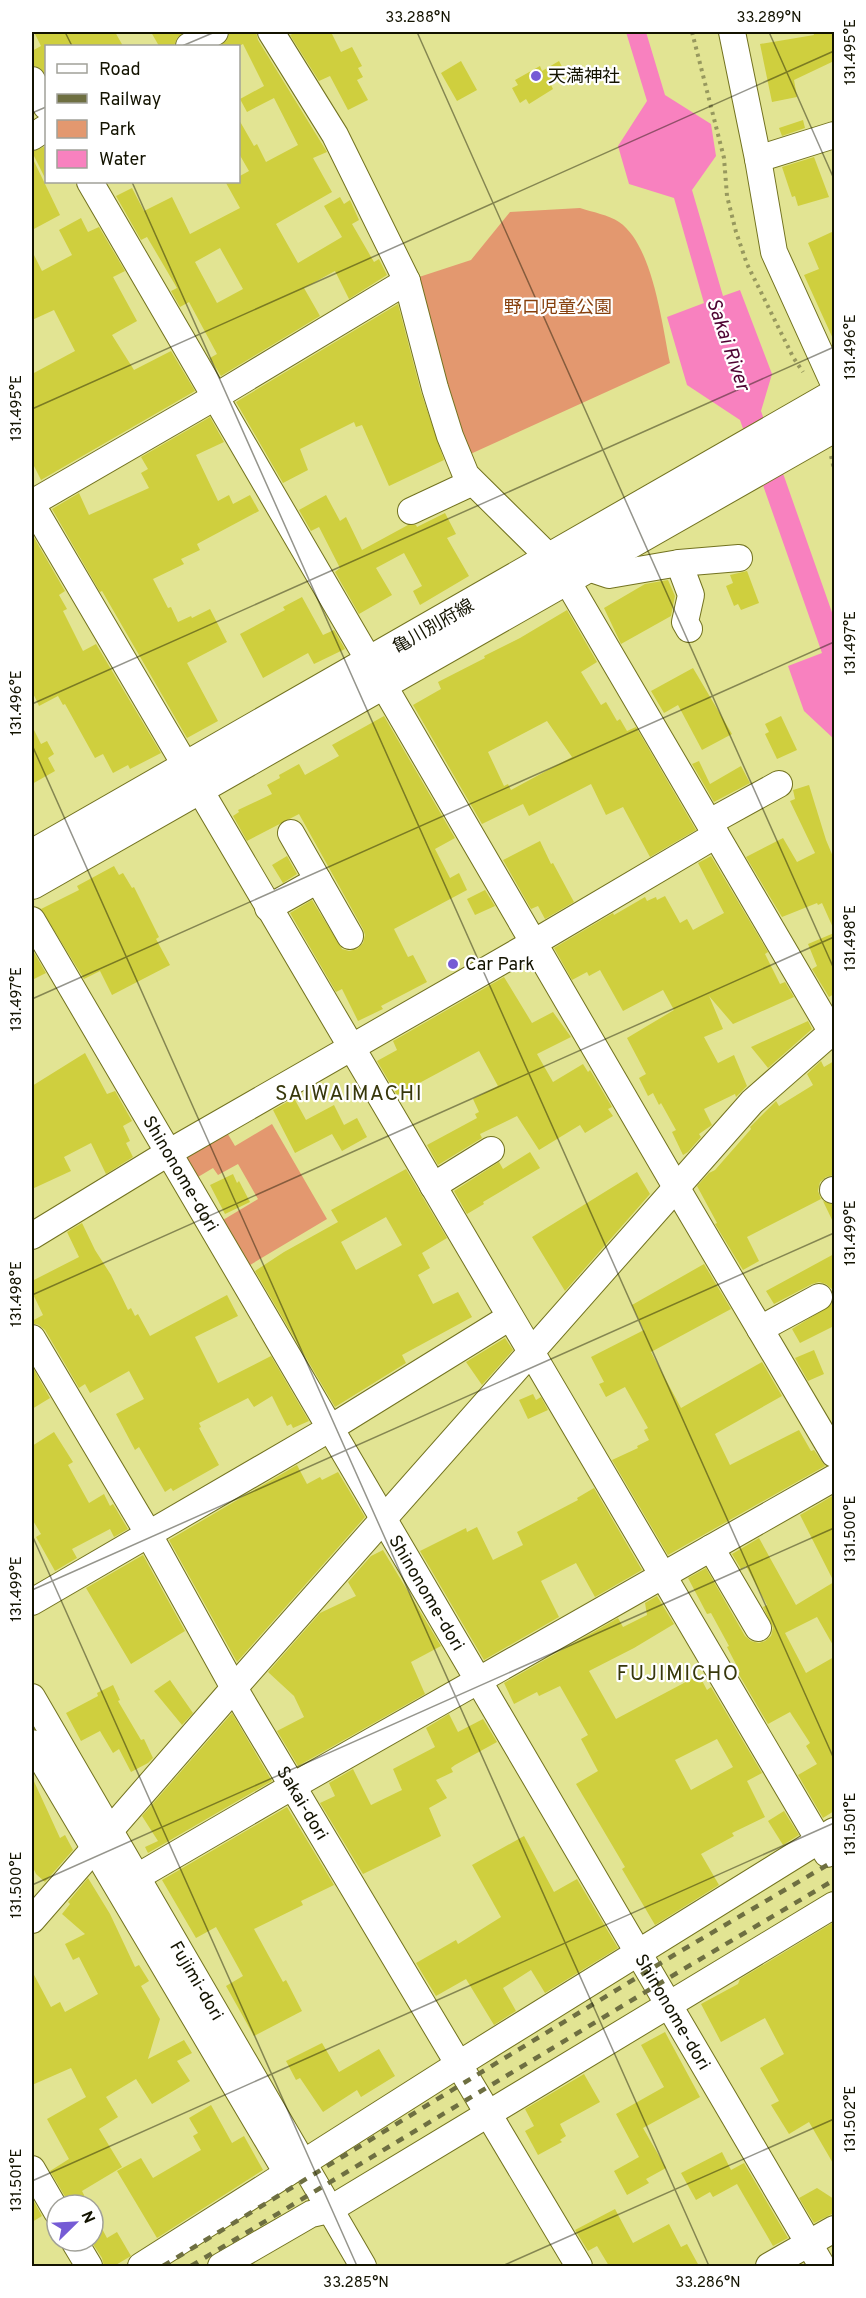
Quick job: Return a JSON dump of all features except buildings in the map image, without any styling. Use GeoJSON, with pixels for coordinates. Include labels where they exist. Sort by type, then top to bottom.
{"type":"FeatureCollection","features":[{"type":"Feature","properties":{"kind":"main road","name":"亀川別府線"},"geometry":{"type":"LineString","coordinates":[[32,856],[192,778],[568,568],[718,476],[830,415]]}},
{"type":"Feature","properties":{"kind":"main road","name":"亀川別府線"},"geometry":{"type":"LineString","coordinates":[[32,882],[192,778]]}},
{"type":"Feature","properties":{"kind":"street"},"geometry":{"type":"LineString","coordinates":[[191,45],[215,32]]}},
{"type":"Feature","properties":{"kind":"street"},"geometry":{"type":"LineString","coordinates":[[32,1920],[752,1102],[834,1033],[713,828],[568,568],[471,483],[466,476],[447,427],[407,281],[335,135],[271,32]]}},
{"type":"Feature","properties":{"kind":"street"},"geometry":{"type":"LineString","coordinates":[[732,32],[774,252],[830,415]]}},
{"type":"Feature","properties":{"kind":"street"},"geometry":{"type":"LineString","coordinates":[[32,80],[45,104]]}},
{"type":"Feature","properties":{"kind":"street"},"geometry":{"type":"LineString","coordinates":[[32,137],[45,129]]}},
{"type":"Feature","properties":{"kind":"street"},"geometry":{"type":"LineString","coordinates":[[758,159],[834,135]]}},
{"type":"Feature","properties":{"kind":"street"},"geometry":{"type":"LineString","coordinates":[[91,183],[834,1454]]}},
{"type":"Feature","properties":{"kind":"street"},"geometry":{"type":"LineString","coordinates":[[141,2266],[638,1952],[827,1842],[661,1576],[32,504],[407,281]]}},
{"type":"Feature","properties":{"kind":"street"},"geometry":{"type":"LineString","coordinates":[[411,511],[471,483]]}},
{"type":"Feature","properties":{"kind":"street"},"geometry":{"type":"LineString","coordinates":[[568,568],[609,575],[679,563],[739,558]]}},
{"type":"Feature","properties":{"kind":"street"},"geometry":{"type":"LineString","coordinates":[[679,563],[691,596],[685,622],[688,629]]}},
{"type":"Feature","properties":{"kind":"street"},"geometry":{"type":"LineString","coordinates":[[32,1236],[168,1153],[535,942],[779,784]]}},
{"type":"Feature","properties":{"kind":"street"},"geometry":{"type":"LineString","coordinates":[[291,833],[350,936]]}},
{"type":"Feature","properties":{"kind":"street"},"geometry":{"type":"LineString","coordinates":[[268,908],[318,880]]}},
{"type":"Feature","properties":{"kind":"street","name":"Shinonome-dori"},"geometry":{"type":"LineString","coordinates":[[32,920],[822,2266]]}},
{"type":"Feature","properties":{"kind":"street"},"geometry":{"type":"LineString","coordinates":[[433,1186],[491,1150]]}},
{"type":"Feature","properties":{"kind":"street"},"geometry":{"type":"LineString","coordinates":[[760,1329],[819,1297]]}},
{"type":"Feature","properties":{"kind":"street"},"geometry":{"type":"LineString","coordinates":[[32,1602],[329,1429],[510,1317]]}},
{"type":"Feature","properties":{"kind":"street","name":"Sakai-dori"},"geometry":{"type":"LineString","coordinates":[[32,1338],[148,1533],[234,1688],[579,2266]]}},
{"type":"Feature","properties":{"kind":"street"},"geometry":{"type":"LineString","coordinates":[[137,1877],[834,1478]]}},
{"type":"Feature","properties":{"kind":"street"},"geometry":{"type":"LineString","coordinates":[[711,1548],[758,1628]]}},
{"type":"Feature","properties":{"kind":"street","name":"Fujimi-dori"},"geometry":{"type":"LineString","coordinates":[[32,1697],[137,1877],[320,2212],[342,2266]]}},
{"type":"Feature","properties":{"kind":"street","name":"Fujimi-dori"},"geometry":{"type":"LineString","coordinates":[[32,1743],[94,1851],[295,2168]]}},
{"type":"Feature","properties":{"kind":"street"},"geometry":{"type":"LineString","coordinates":[[221,2266],[320,2212],[488,2114],[834,1905]]}},
{"type":"Feature","properties":{"kind":"street"},"geometry":{"type":"LineString","coordinates":[[32,2169],[46,2193]]}},
{"type":"Feature","properties":{"kind":"street","name":"Fujimi-dori"},"geometry":{"type":"LineString","coordinates":[[320,2212],[363,2266]]}},
{"type":"Feature","properties":{"kind":"street"},"geometry":{"type":"LineString","coordinates":[[769,2266],[834,2229]]}},
{"type":"Feature","properties":{"kind":"street"},"geometry":{"type":"LineString","coordinates":[[81,2253],[89,2266]]}},
{"type":"Feature","properties":{"kind":"path"},"geometry":{"type":"LineString","coordinates":[[692,32],[724,158],[727,196],[736,232],[747,264],[793,357],[805,375]]}},
{"type":"Feature","properties":{"kind":"path"},"geometry":{"type":"LineString","coordinates":[[830,415],[834,469]]}},
{"type":"Feature","properties":{"kind":"green space","name":"野口児童公園"},"geometry":{"type":"Polygon","coordinates":[[[580,208],[619,222],[631,233],[640,248],[654,287],[670,363],[466,456],[416,278],[471,260],[510,212],[580,208]]]}},
{"type":"Feature","properties":{"kind":"green space"},"geometry":{"type":"Polygon","coordinates":[[[272,1124],[327,1219],[245,1268],[218,1223],[258,1199],[238,1164],[218,1175],[213,1168],[193,1180],[180,1158],[226,1131],[235,1146],[272,1124]]]}},
{"type":"Feature","properties":{"kind":"water","name":"Sakai River"},"geometry":{"type":"Polygon","coordinates":[[[626,32],[646,32],[665,95],[711,124],[716,156],[692,190],[723,296],[740,290],[772,374],[761,411],[834,618],[834,739],[804,711],[788,666],[822,653],[740,420],[687,385],[667,317],[704,303],[674,198],[629,184],[618,146],[647,101],[626,32]]]}},
{"type":"Feature","properties":{"kind":"railway"},"geometry":{"type":"LineString","coordinates":[[163,2266],[674,1955],[834,1861]]}},
{"type":"Feature","properties":{"kind":"railway"},"geometry":{"type":"LineString","coordinates":[[191,2266],[834,1880]]}},
{"type":"Feature","properties":{"kind":"place","name":"天満神社"},"geometry":{"type":"Point","coordinates":[536,76]}},
{"type":"Feature","properties":{"kind":"place","name":"Car Park"},"geometry":{"type":"Point","coordinates":[453,964]}},
{"type":"Feature","properties":{"kind":"district","name":"SAIWAIMACHI"},"geometry":{"type":"Point","coordinates":[349,1093]}},
{"type":"Feature","properties":{"kind":"district","name":"FUJIMICHO"},"geometry":{"type":"Point","coordinates":[678,1673]}}]}
